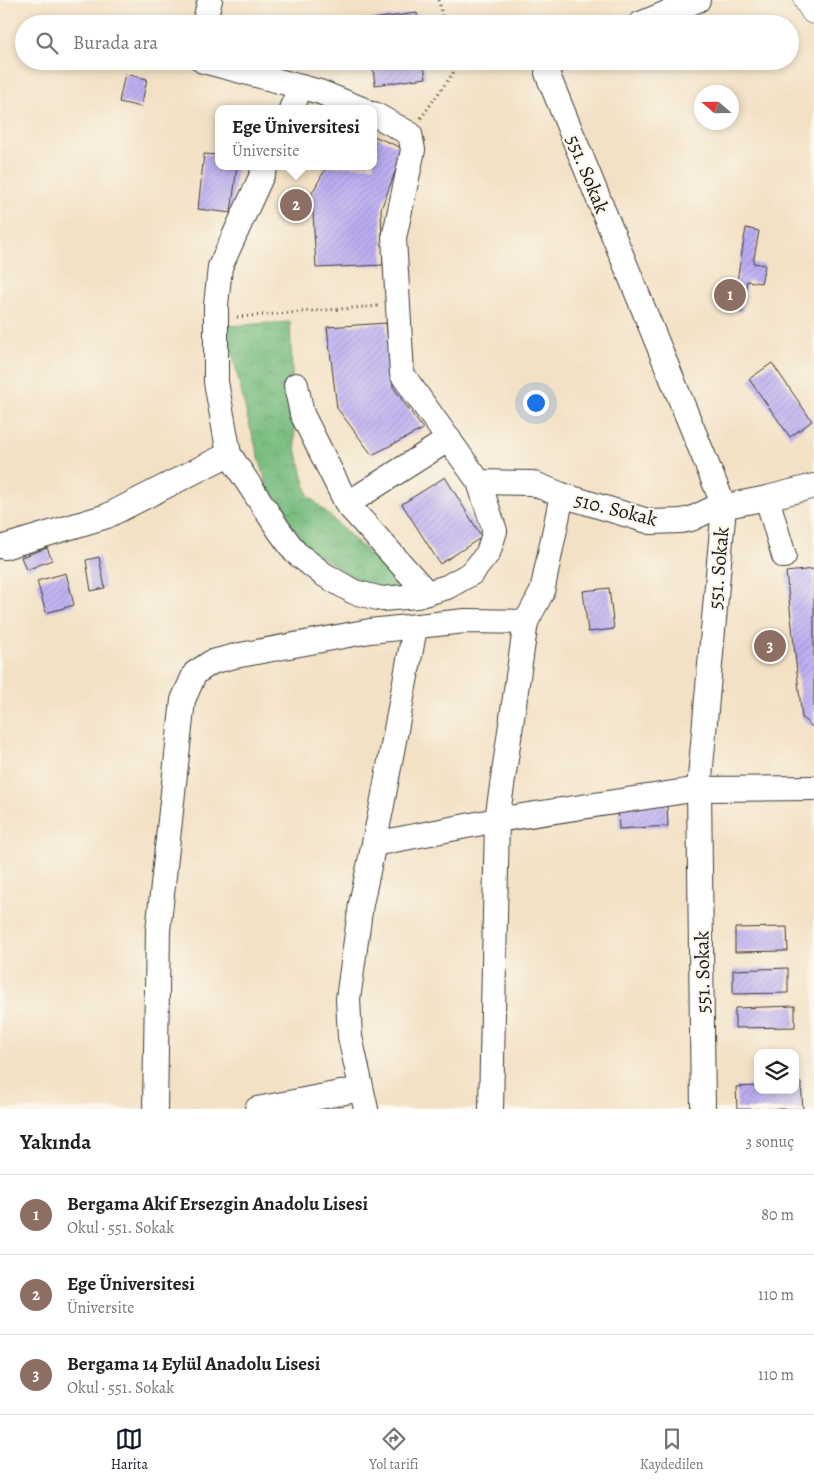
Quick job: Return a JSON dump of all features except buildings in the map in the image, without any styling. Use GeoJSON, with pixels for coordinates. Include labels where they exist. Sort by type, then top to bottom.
{"type":"FeatureCollection","features":[{"type":"Feature","properties":{"kind":"main road"},"geometry":{"type":"LineString","coordinates":[[808,0],[814,10]]}},
{"type":"Feature","properties":{"kind":"street"},"geometry":{"type":"LineString","coordinates":[[206,15],[210,0]]}},
{"type":"Feature","properties":{"kind":"street"},"geometry":{"type":"LineString","coordinates":[[662,15],[698,0]]}},
{"type":"Feature","properties":{"kind":"street"},"geometry":{"type":"LineString","coordinates":[[237,70],[320,92],[352,105]]}},
{"type":"Feature","properties":{"kind":"street","name":"551. Sokak"},"geometry":{"type":"LineString","coordinates":[[548,70],[547,73],[724,506],[699,789],[703,1109]]}},
{"type":"Feature","properties":{"kind":"street"},"geometry":{"type":"LineString","coordinates":[[293,105],[301,87]]}},
{"type":"Feature","properties":{"kind":"street"},"geometry":{"type":"LineString","coordinates":[[264,170],[220,267],[216,319],[216,382],[229,454],[295,552],[323,574],[354,592],[382,599],[417,596],[447,587],[472,573],[488,553],[495,531],[479,482],[402,374],[394,238],[413,150],[410,134],[377,116]]}},
{"type":"Feature","properties":{"kind":"street"},"geometry":{"type":"LineString","coordinates":[[296,385],[302,414],[347,504],[427,593]]}},
{"type":"Feature","properties":{"kind":"street"},"geometry":{"type":"LineString","coordinates":[[347,504],[448,439]]}},
{"type":"Feature","properties":{"kind":"street"},"geometry":{"type":"LineString","coordinates":[[4,547],[107,516],[229,454]]}},
{"type":"Feature","properties":{"kind":"street","name":"510. Sokak"},"geometry":{"type":"LineString","coordinates":[[479,482],[532,483],[562,495],[652,522],[681,521],[724,506],[767,498],[814,486]]}},
{"type":"Feature","properties":{"kind":"street"},"geometry":{"type":"LineString","coordinates":[[491,1109],[497,820],[526,622],[542,592],[562,495]]}},
{"type":"Feature","properties":{"kind":"street"},"geometry":{"type":"LineString","coordinates":[[767,498],[784,556]]}},
{"type":"Feature","properties":{"kind":"street"},"geometry":{"type":"LineString","coordinates":[[154,1109],[158,931],[183,700],[195,673],[212,662],[235,656],[370,631],[415,628],[465,621],[526,622]]}},
{"type":"Feature","properties":{"kind":"street"},"geometry":{"type":"LineString","coordinates":[[258,1109],[364,1099],[350,1037],[348,999],[361,904],[415,628]]}},
{"type":"Feature","properties":{"kind":"street"},"geometry":{"type":"LineString","coordinates":[[374,844],[497,820],[699,789],[814,788]]}},
{"type":"Feature","properties":{"kind":"path"},"geometry":{"type":"LineString","coordinates":[[439,0],[442,15]]}},
{"type":"Feature","properties":{"kind":"path"},"geometry":{"type":"LineString","coordinates":[[410,134],[453,73],[452,70]]}},
{"type":"Feature","properties":{"kind":"path"},"geometry":{"type":"LineString","coordinates":[[216,319],[398,304]]}},
{"type":"Feature","properties":{"kind":"green space"},"geometry":{"type":"Polygon","coordinates":[[[290,322],[295,445],[308,495],[405,588],[374,590],[310,550],[271,499],[248,420],[226,326],[290,322]]]}},
{"type":"Feature","properties":{"kind":"place","name":"Ege Üniversitesi"},"geometry":{"type":"Point","coordinates":[296,205]}},
{"type":"Feature","properties":{"kind":"place","name":"Bergama Akif Ersezgin Anadolu Lisesi"},"geometry":{"type":"Point","coordinates":[730,295]}},
{"type":"Feature","properties":{"kind":"place","name":"Bergama 14 Eylül Anadolu Lisesi"},"geometry":{"type":"Point","coordinates":[770,646]}}]}
